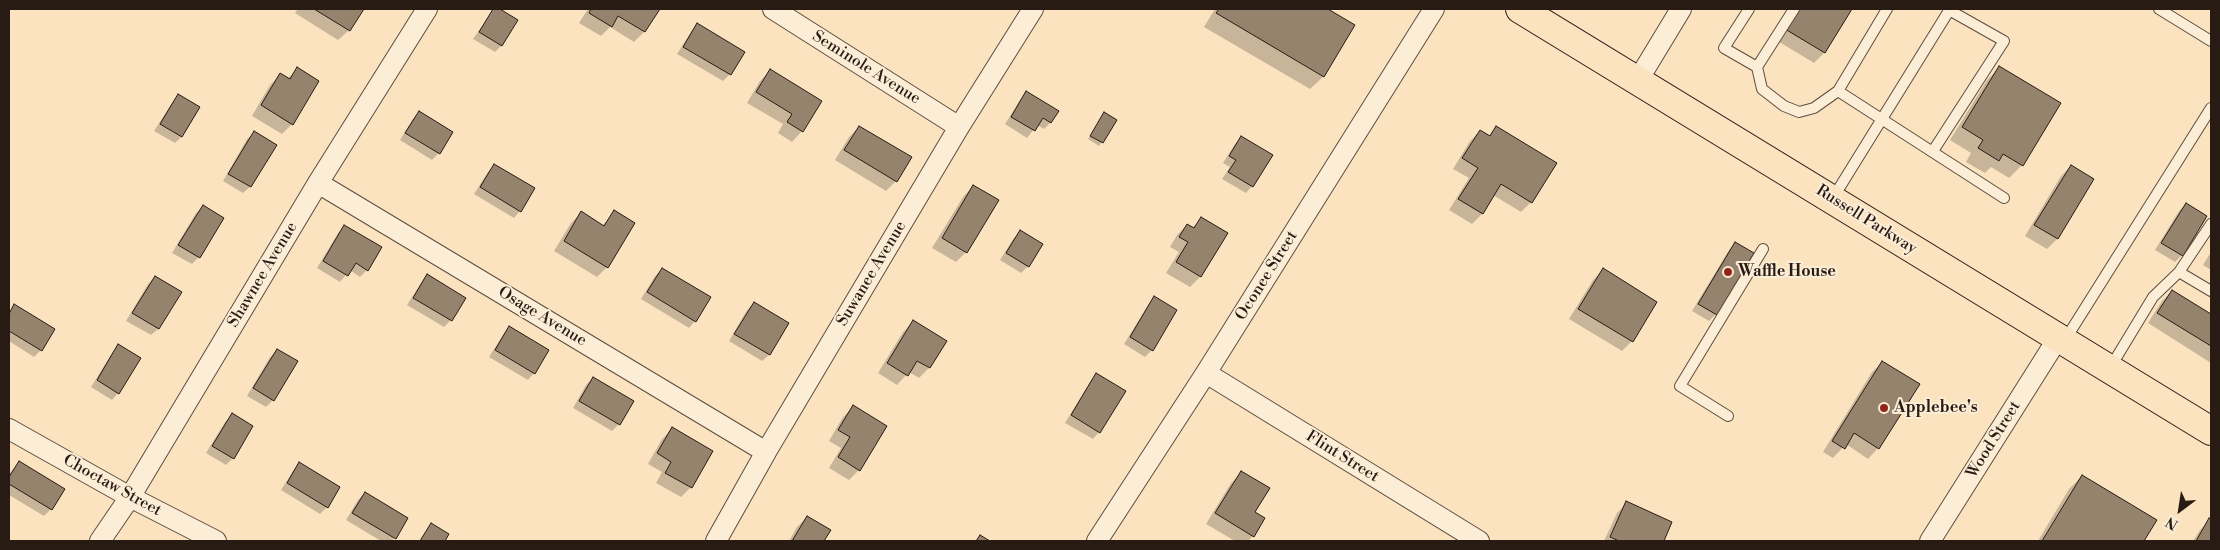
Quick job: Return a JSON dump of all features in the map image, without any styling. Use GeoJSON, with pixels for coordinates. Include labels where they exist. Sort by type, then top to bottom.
{"type":"FeatureCollection","features":[{"type":"Feature","properties":{"kind":"main road","name":"Russell Parkway"},"geometry":{"type":"LineString","coordinates":[[1520,9],[2211,431]]}},
{"type":"Feature","properties":{"kind":"street","name":"Shawnee Avenue"},"geometry":{"type":"LineString","coordinates":[[100,541],[130,497],[318,182],[426,9]]}},
{"type":"Feature","properties":{"kind":"street","name":"Seminole Avenue"},"geometry":{"type":"LineString","coordinates":[[773,9],[959,127]]}},
{"type":"Feature","properties":{"kind":"street","name":"Oconee Street"},"geometry":{"type":"LineString","coordinates":[[1096,541],[1206,374],[1434,9]]}},
{"type":"Feature","properties":{"kind":"street"},"geometry":{"type":"LineString","coordinates":[[1638,80],[1681,9]]}},
{"type":"Feature","properties":{"kind":"street","name":"Suwanee Avenue"},"geometry":{"type":"LineString","coordinates":[[716,541],[766,452],[1027,11]]}},
{"type":"Feature","properties":{"kind":"street","name":"Osage Avenue"},"geometry":{"type":"LineString","coordinates":[[318,182],[766,452]]}},
{"type":"Feature","properties":{"kind":"street","name":"Wood Street"},"geometry":{"type":"LineString","coordinates":[[1930,541],[2061,340]]}},
{"type":"Feature","properties":{"kind":"street","name":"Flint Street"},"geometry":{"type":"LineString","coordinates":[[1206,374],[1479,541]]}},
{"type":"Feature","properties":{"kind":"street","name":"Choctaw Street"},"geometry":{"type":"LineString","coordinates":[[9,428],[130,497],[216,541]]}},
{"type":"Feature","properties":{"kind":"lane"},"geometry":{"type":"LineString","coordinates":[[1748,9],[1724,48],[1757,68],[1762,89],[1784,106],[1799,112],[1814,108],[1838,91],[1887,9]]}},
{"type":"Feature","properties":{"kind":"lane"},"geometry":{"type":"LineString","coordinates":[[1757,68],[1794,9]]}},
{"type":"Feature","properties":{"kind":"lane"},"geometry":{"type":"LineString","coordinates":[[2159,9],[2211,41]]}},
{"type":"Feature","properties":{"kind":"lane"},"geometry":{"type":"LineString","coordinates":[[1832,199],[1950,10],[2004,41],[1933,151]]}},
{"type":"Feature","properties":{"kind":"lane"},"geometry":{"type":"LineString","coordinates":[[1838,91],[2004,198]]}},
{"type":"Feature","properties":{"kind":"lane"},"geometry":{"type":"LineString","coordinates":[[2061,340],[2211,108]]}},
{"type":"Feature","properties":{"kind":"lane"},"geometry":{"type":"LineString","coordinates":[[2109,369],[2154,296],[2179,272],[2211,224]]}},
{"type":"Feature","properties":{"kind":"lane"},"geometry":{"type":"LineString","coordinates":[[1728,416],[1680,386],[1763,249]]}},
{"type":"Feature","properties":{"kind":"lane"},"geometry":{"type":"LineString","coordinates":[[2179,272],[2211,291]]}},
{"type":"Feature","properties":{"kind":"building"},"geometry":{"type":"Polygon","coordinates":[[[314,9],[364,9],[350,31],[314,9]]]}},
{"type":"Feature","properties":{"kind":"building"},"geometry":{"type":"Polygon","coordinates":[[[493,9],[500,9],[518,20],[502,46],[479,32],[493,9]]]}},
{"type":"Feature","properties":{"kind":"building"},"geometry":{"type":"Polygon","coordinates":[[[591,9],[660,9],[645,32],[618,16],[612,27],[589,13],[591,9]]]}},
{"type":"Feature","properties":{"kind":"building"},"geometry":{"type":"Polygon","coordinates":[[[1219,9],[1328,9],[1355,25],[1324,77],[1216,13],[1219,9]]]}},
{"type":"Feature","properties":{"kind":"building"},"geometry":{"type":"Polygon","coordinates":[[[1798,9],[1852,9],[1825,53],[1785,29],[1798,9]]]}},
{"type":"Feature","properties":{"kind":"building"},"geometry":{"type":"Polygon","coordinates":[[[697,23],[745,52],[731,75],[683,47],[697,23]]]}},
{"type":"Feature","properties":{"kind":"building"},"geometry":{"type":"Polygon","coordinates":[[[1999,66],[2061,103],[2023,166],[2003,154],[1999,161],[1978,148],[1983,140],[1962,127],[1999,66]]]}},
{"type":"Feature","properties":{"kind":"building"},"geometry":{"type":"Polygon","coordinates":[[[297,67],[319,81],[293,125],[261,105],[280,73],[290,79],[297,67]]]}},
{"type":"Feature","properties":{"kind":"building"},"geometry":{"type":"Polygon","coordinates":[[[770,69],[822,101],[803,132],[787,122],[792,114],[756,92],[770,69]]]}},
{"type":"Feature","properties":{"kind":"building"},"geometry":{"type":"Polygon","coordinates":[[[1026,91],[1059,111],[1051,123],[1043,118],[1035,131],[1011,117],[1026,91]]]}},
{"type":"Feature","properties":{"kind":"building"},"geometry":{"type":"Polygon","coordinates":[[[178,94],[200,107],[182,137],[160,124],[178,94]]]}},
{"type":"Feature","properties":{"kind":"building"},"geometry":{"type":"Polygon","coordinates":[[[419,111],[453,132],[440,154],[405,133],[419,111]]]}},
{"type":"Feature","properties":{"kind":"building"},"geometry":{"type":"Polygon","coordinates":[[[1104,112],[1117,120],[1103,143],[1090,136],[1104,112]]]}},
{"type":"Feature","properties":{"kind":"building"},"geometry":{"type":"Polygon","coordinates":[[[859,126],[912,157],[897,182],[844,150],[859,126]]]}},
{"type":"Feature","properties":{"kind":"building"},"geometry":{"type":"Polygon","coordinates":[[[1496,126],[1557,163],[1532,203],[1501,184],[1483,214],[1458,199],[1478,168],[1462,158],[1480,130],[1490,136],[1496,126]]]}},
{"type":"Feature","properties":{"kind":"building"},"geometry":{"type":"Polygon","coordinates":[[[254,131],[277,145],[251,187],[228,174],[254,131]]]}},
{"type":"Feature","properties":{"kind":"building"},"geometry":{"type":"Polygon","coordinates":[[[1241,136],[1273,155],[1253,187],[1228,172],[1236,160],[1229,156],[1241,136]]]}},
{"type":"Feature","properties":{"kind":"building"},"geometry":{"type":"Polygon","coordinates":[[[494,164],[535,188],[521,212],[480,187],[494,164]]]}},
{"type":"Feature","properties":{"kind":"building"},"geometry":{"type":"Polygon","coordinates":[[[2071,165],[2094,179],[2058,239],[2034,225],[2071,165]]]}},
{"type":"Feature","properties":{"kind":"building"},"geometry":{"type":"Polygon","coordinates":[[[973,185],[999,200],[967,253],[942,238],[973,185]]]}},
{"type":"Feature","properties":{"kind":"building"},"geometry":{"type":"Polygon","coordinates":[[[2186,203],[2207,216],[2183,256],[2161,243],[2186,203]]]}},
{"type":"Feature","properties":{"kind":"building"},"geometry":{"type":"Polygon","coordinates":[[[203,205],[224,218],[200,258],[178,245],[203,205]]]}},
{"type":"Feature","properties":{"kind":"building"},"geometry":{"type":"Polygon","coordinates":[[[614,210],[635,223],[608,268],[564,241],[581,211],[604,226],[614,210]]]}},
{"type":"Feature","properties":{"kind":"building"},"geometry":{"type":"Polygon","coordinates":[[[1201,217],[1228,233],[1201,277],[1176,262],[1188,242],[1179,237],[1187,224],[1194,228],[1201,217]]]}},
{"type":"Feature","properties":{"kind":"building"},"geometry":{"type":"Polygon","coordinates":[[[344,225],[382,247],[368,271],[356,263],[348,276],[323,261],[344,225]]]}},
{"type":"Feature","properties":{"kind":"building"},"geometry":{"type":"Polygon","coordinates":[[[1020,230],[1043,244],[1029,267],[1006,253],[1020,230]]]}},
{"type":"Feature","properties":{"kind":"building"},"geometry":{"type":"Polygon","coordinates":[[[1735,242],[1754,253],[1717,315],[1698,304],[1735,242]]]}},
{"type":"Feature","properties":{"kind":"building"},"geometry":{"type":"Polygon","coordinates":[[[662,268],[711,297],[696,322],[647,292],[662,268]]]}},
{"type":"Feature","properties":{"kind":"building"},"geometry":{"type":"Polygon","coordinates":[[[1603,268],[1657,302],[1633,342],[1578,309],[1603,268]]]}},
{"type":"Feature","properties":{"kind":"building"},"geometry":{"type":"Polygon","coordinates":[[[427,274],[466,298],[452,321],[413,298],[427,274]]]}},
{"type":"Feature","properties":{"kind":"building"},"geometry":{"type":"Polygon","coordinates":[[[155,276],[182,292],[159,329],[132,313],[155,276]]]}},
{"type":"Feature","properties":{"kind":"building"},"geometry":{"type":"Polygon","coordinates":[[[2172,290],[2211,314],[2211,346],[2157,313],[2172,290]]]}},
{"type":"Feature","properties":{"kind":"building"},"geometry":{"type":"Polygon","coordinates":[[[1154,296],[1177,310],[1153,351],[1130,337],[1154,296]]]}},
{"type":"Feature","properties":{"kind":"building"},"geometry":{"type":"Polygon","coordinates":[[[754,302],[789,323],[770,355],[734,334],[754,302]]]}},
{"type":"Feature","properties":{"kind":"building"},"geometry":{"type":"Polygon","coordinates":[[[14,304],[55,329],[42,351],[9,331],[9,314],[14,304]]]}},
{"type":"Feature","properties":{"kind":"building"},"geometry":{"type":"Polygon","coordinates":[[[913,320],[947,341],[930,368],[917,361],[908,376],[887,363],[913,320]]]}},
{"type":"Feature","properties":{"kind":"building"},"geometry":{"type":"Polygon","coordinates":[[[509,326],[549,350],[535,374],[495,350],[509,326]]]}},
{"type":"Feature","properties":{"kind":"building"},"geometry":{"type":"Polygon","coordinates":[[[118,344],[141,358],[119,394],[97,380],[118,344]]]}},
{"type":"Feature","properties":{"kind":"building"},"geometry":{"type":"Polygon","coordinates":[[[277,349],[298,361],[274,401],[253,388],[277,349]]]}},
{"type":"Feature","properties":{"kind":"building"},"geometry":{"type":"Polygon","coordinates":[[[1882,361],[1920,384],[1879,449],[1854,433],[1845,449],[1832,441],[1882,361]]]}},
{"type":"Feature","properties":{"kind":"building"},"geometry":{"type":"Polygon","coordinates":[[[1096,373],[1126,391],[1100,433],[1071,415],[1096,373]]]}},
{"type":"Feature","properties":{"kind":"building"},"geometry":{"type":"Polygon","coordinates":[[[593,377],[634,401],[620,425],[579,401],[593,377]]]}},
{"type":"Feature","properties":{"kind":"building"},"geometry":{"type":"Polygon","coordinates":[[[853,405],[887,426],[860,471],[838,457],[850,437],[838,430],[853,405]]]}},
{"type":"Feature","properties":{"kind":"building"},"geometry":{"type":"Polygon","coordinates":[[[232,413],[253,426],[234,459],[212,446],[232,413]]]}},
{"type":"Feature","properties":{"kind":"building"},"geometry":{"type":"Polygon","coordinates":[[[672,427],[713,451],[692,488],[665,473],[671,462],[657,453],[672,427]]]}},
{"type":"Feature","properties":{"kind":"building"},"geometry":{"type":"Polygon","coordinates":[[[19,461],[65,489],[52,510],[9,484],[9,477],[19,461]]]}},
{"type":"Feature","properties":{"kind":"building"},"geometry":{"type":"Polygon","coordinates":[[[299,462],[340,487],[328,508],[287,483],[299,462]]]}},
{"type":"Feature","properties":{"kind":"building"},"geometry":{"type":"Polygon","coordinates":[[[1241,471],[1270,488],[1255,512],[1265,518],[1254,537],[1215,513],[1241,471]]]}},
{"type":"Feature","properties":{"kind":"building"},"geometry":{"type":"Polygon","coordinates":[[[2082,475],[2157,520],[2144,541],[2042,541],[2082,475]]]}},
{"type":"Feature","properties":{"kind":"building"},"geometry":{"type":"Polygon","coordinates":[[[365,492],[408,518],[396,539],[352,513],[365,492]]]}},
{"type":"Feature","properties":{"kind":"building"},"geometry":{"type":"Polygon","coordinates":[[[1626,501],[1672,522],[1664,541],[1619,541],[1610,537],[1626,501]]]}},
{"type":"Feature","properties":{"kind":"building"},"geometry":{"type":"Polygon","coordinates":[[[807,516],[831,530],[824,541],[792,541],[807,516]]]}},
{"type":"Feature","properties":{"kind":"building"},"geometry":{"type":"Polygon","coordinates":[[[2209,518],[2211,519],[2211,541],[2196,541],[2209,518]]]}},
{"type":"Feature","properties":{"kind":"building"},"geometry":{"type":"Polygon","coordinates":[[[431,523],[449,534],[445,541],[420,541],[431,523]]]}},
{"type":"Feature","properties":{"kind":"building"},"geometry":{"type":"Polygon","coordinates":[[[980,535],[990,541],[976,541],[980,535]]]}},
{"type":"Feature","properties":{"kind":"place","name":"Waffle House"},"geometry":{"type":"Point","coordinates":[1728,272]}},
{"type":"Feature","properties":{"kind":"place","name":"Applebee's"},"geometry":{"type":"Point","coordinates":[1884,408]}}]}
